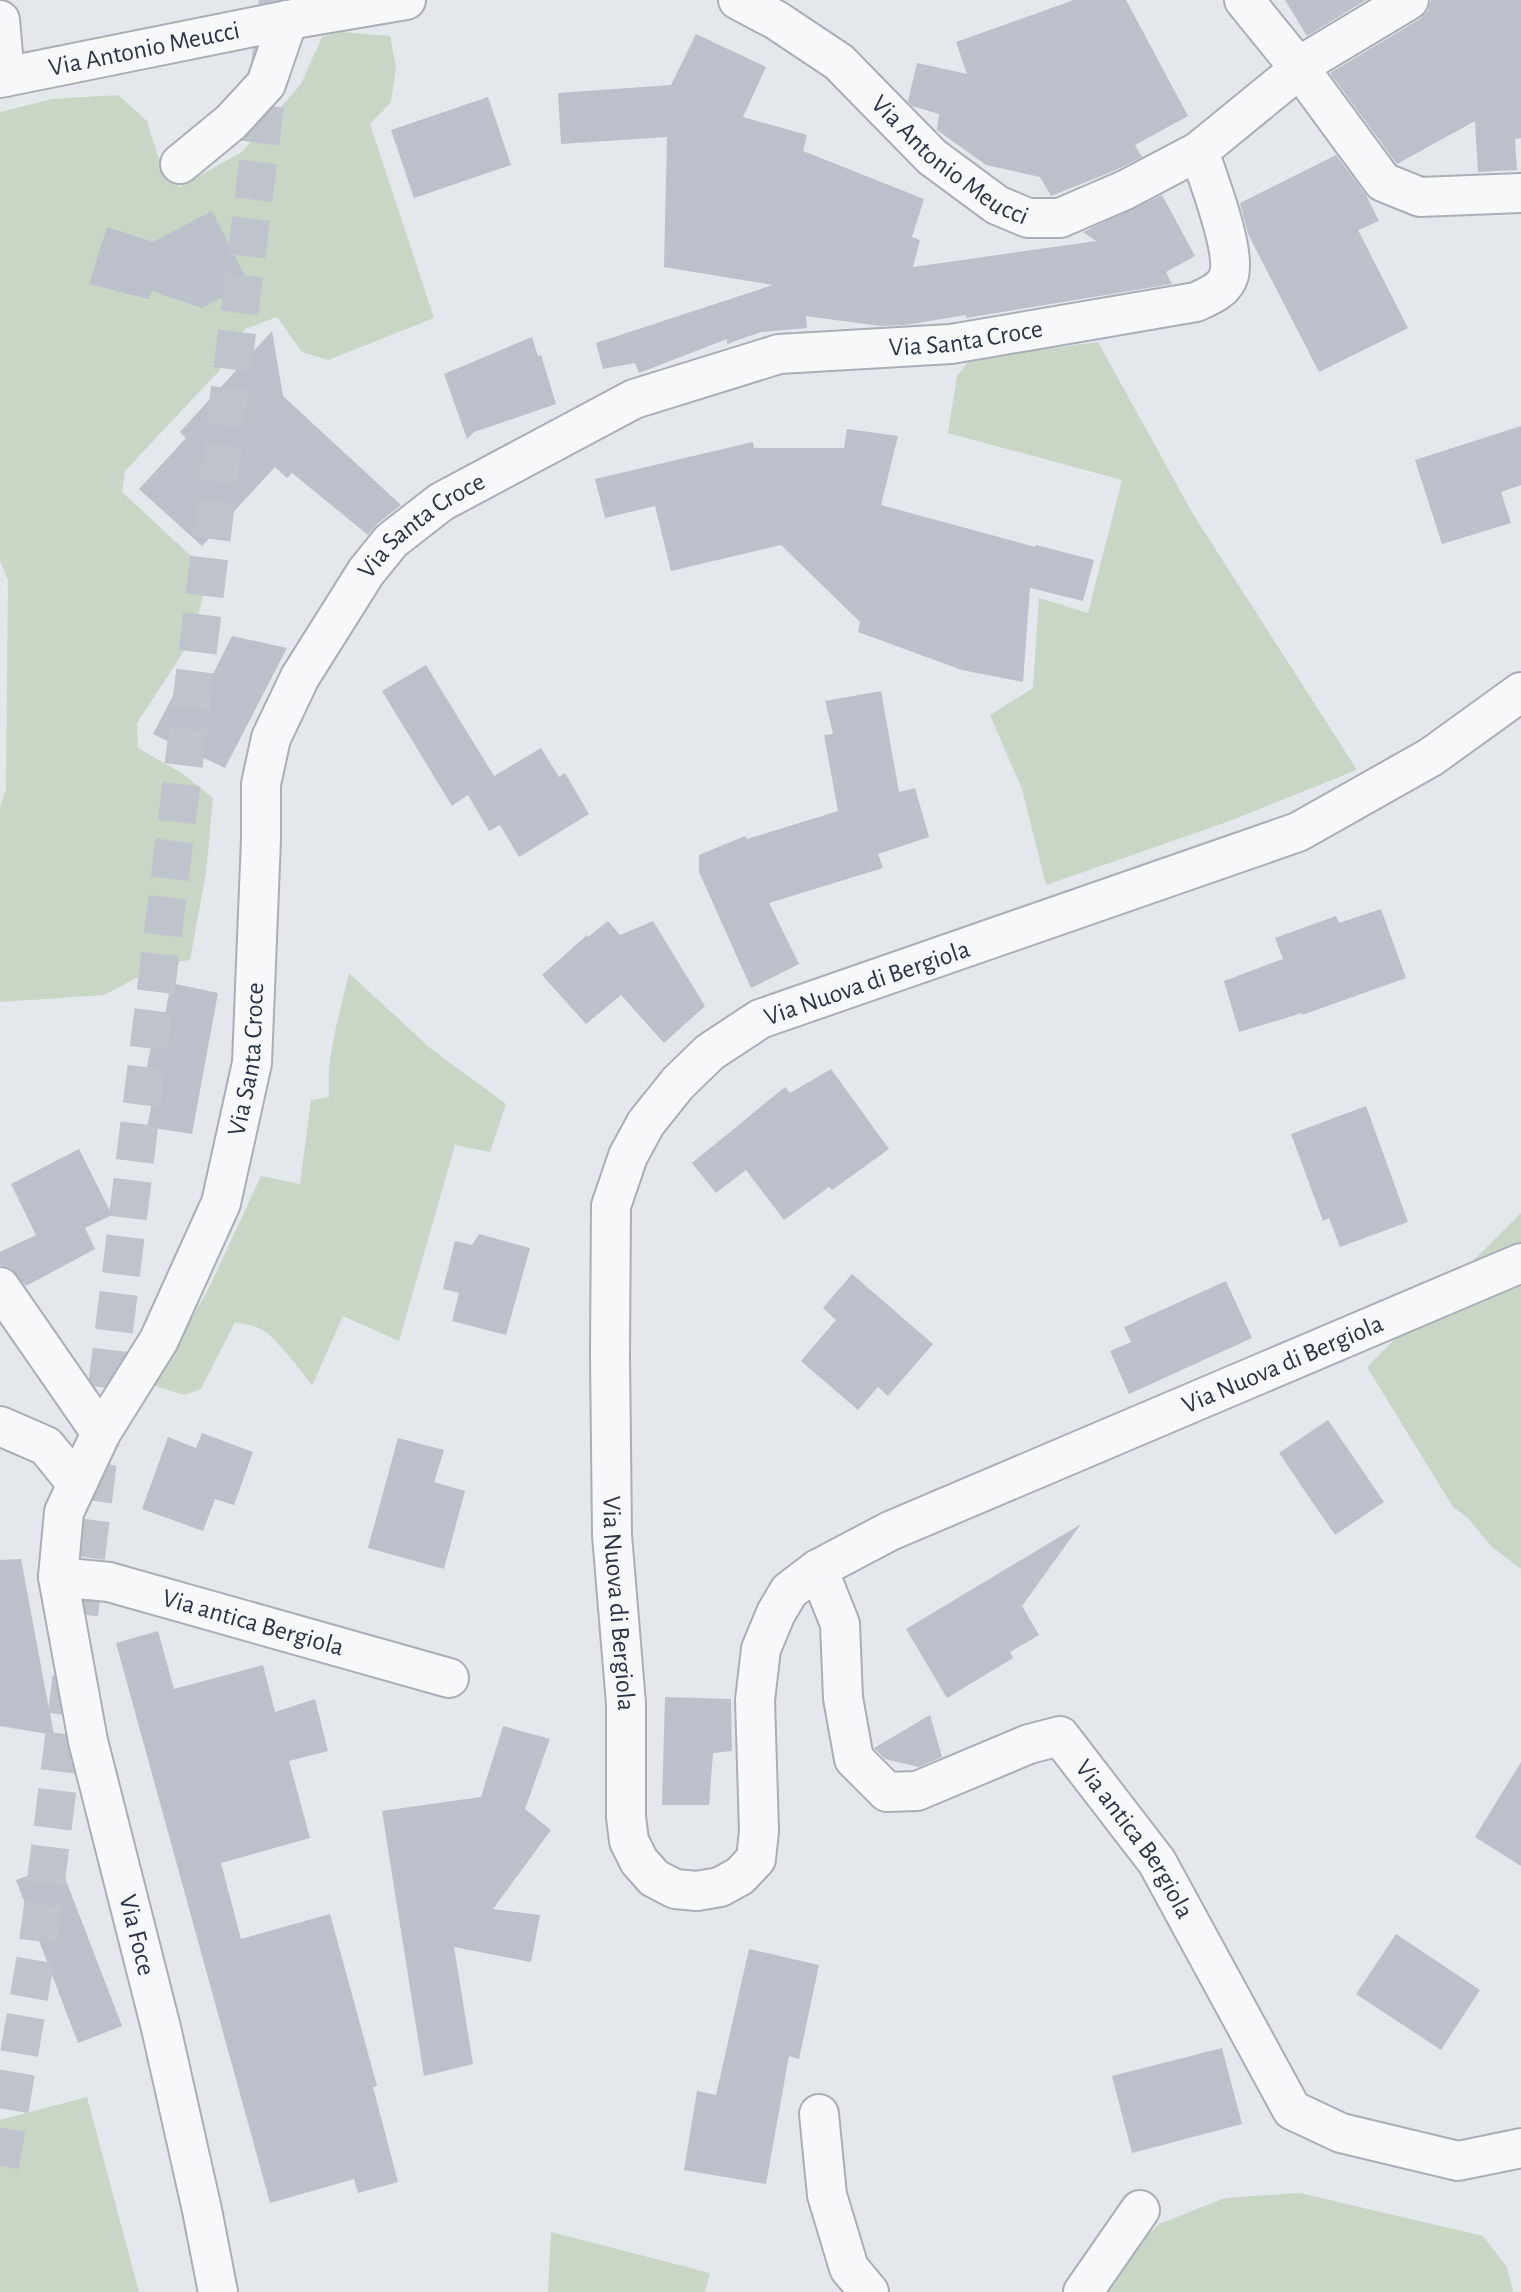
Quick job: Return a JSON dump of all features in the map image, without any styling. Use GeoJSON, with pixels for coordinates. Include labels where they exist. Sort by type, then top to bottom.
{"type":"FeatureCollection","features":[{"type":"Feature","properties":{"kind":"street","name":"Via Antonio Meucci"},"geometry":{"type":"LineString","coordinates":[[2,77],[288,20],[406,0]]}},
{"type":"Feature","properties":{"kind":"street","name":"Via Antonio Meucci"},"geometry":{"type":"LineString","coordinates":[[738,0],[776,20],[839,62],[932,157],[997,205],[1028,218],[1060,218],[1125,190],[1199,151],[1307,63],[1409,0]]}},
{"type":"Feature","properties":{"kind":"street"},"geometry":{"type":"LineString","coordinates":[[1244,0],[1307,63],[1383,182],[1420,197],[1521,193]]}},
{"type":"Feature","properties":{"kind":"street"},"geometry":{"type":"LineString","coordinates":[[0,20],[2,77]]}},
{"type":"Feature","properties":{"kind":"street","name":"Via Antonio Meucci"},"geometry":{"type":"LineString","coordinates":[[180,164],[230,122],[266,84],[288,20]]}},
{"type":"Feature","properties":{"kind":"street","name":"Via Santa Croce"},"geometry":{"type":"LineString","coordinates":[[58,1577],[64,1512],[101,1433],[159,1340],[221,1203],[252,1063],[261,784],[271,738],[300,677],[366,572],[391,541],[440,502],[635,399],[779,354],[950,344],[1196,302],[1220,290],[1229,276],[1230,257],[1199,151]]}},
{"type":"Feature","properties":{"kind":"street","name":"Via Nuova di Bergiola"},"geometry":{"type":"LineString","coordinates":[[1521,692],[1431,757],[1297,832],[760,1018],[710,1052],[678,1083],[646,1123],[628,1157],[611,1206],[612,1535],[626,1704],[627,1829],[639,1861],[654,1878],[674,1889],[697,1891],[720,1888],[740,1876],[755,1858],[759,1831],[755,1700],[761,1649],[776,1613],[789,1591],[818,1569],[890,1531],[1521,1263]]}},
{"type":"Feature","properties":{"kind":"street"},"geometry":{"type":"LineString","coordinates":[[0,1287],[101,1433]]}},
{"type":"Feature","properties":{"kind":"street"},"geometry":{"type":"LineString","coordinates":[[0,1426],[46,1446],[77,1484]]}},
{"type":"Feature","properties":{"kind":"street","name":"Via antica Bergiola"},"geometry":{"type":"LineString","coordinates":[[818,1569],[840,1624],[843,1699],[854,1759],[887,1792],[917,1791],[1029,1744],[1060,1736],[1157,1862],[1292,2110],[1341,2133],[1458,2161],[1521,2148]]}},
{"type":"Feature","properties":{"kind":"street","name":"Via antica Bergiola"},"geometry":{"type":"LineString","coordinates":[[58,1577],[109,1582],[449,1678]]}},
{"type":"Feature","properties":{"kind":"street","name":"Via Foce"},"geometry":{"type":"LineString","coordinates":[[58,1577],[88,1741],[161,2028],[218,2292]]}},
{"type":"Feature","properties":{"kind":"street"},"geometry":{"type":"LineString","coordinates":[[819,2114],[827,2195],[849,2268],[869,2292]]}},
{"type":"Feature","properties":{"kind":"street"},"geometry":{"type":"LineString","coordinates":[[1083,2292],[1140,2210]]}},
{"type":"Feature","properties":{"kind":"green space"},"geometry":{"type":"Polygon","coordinates":[[[340,32],[390,36],[396,67],[391,102],[370,124],[434,318],[328,360],[302,352],[277,317],[245,329],[218,372],[125,471],[122,492],[202,566],[203,595],[195,631],[137,723],[138,748],[183,774],[213,798],[206,873],[190,960],[163,964],[104,995],[0,1002],[0,807],[6,789],[8,580],[0,561],[0,112],[52,99],[118,95],[147,121],[158,156],[179,187],[242,152],[301,84],[322,37],[340,32]]]}},
{"type":"Feature","properties":{"kind":"green space"},"geometry":{"type":"Polygon","coordinates":[[[1098,342],[1193,514],[1357,770],[1227,822],[1046,885],[1022,789],[990,715],[1033,688],[1039,598],[1088,613],[1122,480],[948,433],[957,376],[971,359],[1098,342]]]}},
{"type":"Feature","properties":{"kind":"green space"},"geometry":{"type":"Polygon","coordinates":[[[349,973],[430,1048],[506,1104],[490,1152],[455,1145],[399,1341],[343,1316],[312,1386],[291,1358],[267,1333],[235,1322],[201,1389],[184,1395],[152,1385],[208,1290],[261,1176],[300,1184],[311,1100],[329,1097],[332,1050],[349,973]]]}},
{"type":"Feature","properties":{"kind":"green space"},"geometry":{"type":"Polygon","coordinates":[[[1521,1213],[1521,1569],[1492,1547],[1467,1517],[1453,1507],[1367,1367],[1521,1213]]]}},
{"type":"Feature","properties":{"kind":"green space"},"geometry":{"type":"Polygon","coordinates":[[[87,2097],[139,2292],[0,2292],[0,2120],[87,2097]]]}},
{"type":"Feature","properties":{"kind":"green space"},"geometry":{"type":"Polygon","coordinates":[[[1300,2193],[1483,2236],[1507,2267],[1513,2292],[1095,2292],[1107,2276],[1159,2224],[1225,2198],[1300,2193]]]}},
{"type":"Feature","properties":{"kind":"green space"},"geometry":{"type":"Polygon","coordinates":[[[551,2232],[710,2273],[705,2292],[548,2292],[551,2232]]]}},
{"type":"Feature","properties":{"kind":"building"},"geometry":{"type":"Polygon","coordinates":[[[1074,0],[1126,0],[1188,116],[1135,145],[1142,157],[1051,196],[1040,177],[986,165],[937,130],[939,114],[912,106],[908,101],[917,63],[967,74],[956,42],[1074,0]]]}},
{"type":"Feature","properties":{"kind":"building"},"geometry":{"type":"Polygon","coordinates":[[[1285,0],[1366,0],[1307,36],[1285,0]]]}},
{"type":"Feature","properties":{"kind":"building"},"geometry":{"type":"Polygon","coordinates":[[[1431,0],[1521,0],[1521,138],[1515,139],[1517,170],[1478,172],[1475,121],[1397,164],[1330,73],[1420,19],[1428,11],[1431,0]]]}},
{"type":"Feature","properties":{"kind":"building"},"geometry":{"type":"Polygon","coordinates":[[[696,34],[766,67],[743,117],[807,135],[803,151],[924,199],[912,237],[920,240],[913,267],[1096,241],[1083,232],[1162,195],[1195,256],[1166,272],[1172,284],[966,318],[966,315],[905,325],[880,326],[806,316],[807,328],[761,332],[727,344],[727,339],[639,373],[635,363],[603,369],[596,343],[773,285],[664,267],[667,137],[561,144],[558,93],[671,85],[696,34]]]}},
{"type":"Feature","properties":{"kind":"building"},"geometry":{"type":"Polygon","coordinates":[[[488,97],[511,165],[414,198],[391,130],[488,97]]]}},
{"type":"Feature","properties":{"kind":"building"},"geometry":{"type":"Polygon","coordinates":[[[1336,155],[1366,195],[1379,221],[1358,230],[1408,328],[1319,372],[1248,234],[1240,203],[1336,155]]]}},
{"type":"Feature","properties":{"kind":"building"},"geometry":{"type":"Polygon","coordinates":[[[212,211],[249,284],[202,308],[152,291],[148,299],[89,284],[107,227],[153,242],[212,211]]]}},
{"type":"Feature","properties":{"kind":"building"},"geometry":{"type":"Polygon","coordinates":[[[272,331],[283,396],[401,505],[368,535],[292,473],[287,478],[275,467],[202,546],[139,489],[186,438],[180,432],[272,331]]]}},
{"type":"Feature","properties":{"kind":"building"},"geometry":{"type":"Polygon","coordinates":[[[532,337],[538,356],[541,355],[556,404],[474,432],[467,439],[444,374],[532,337]]]}},
{"type":"Feature","properties":{"kind":"building"},"geometry":{"type":"Polygon","coordinates":[[[1521,426],[1521,485],[1501,492],[1511,523],[1442,544],[1415,460],[1521,426]]]}},
{"type":"Feature","properties":{"kind":"building"},"geometry":{"type":"Polygon","coordinates":[[[847,429],[898,436],[881,505],[1035,547],[1036,545],[1094,560],[1083,601],[1030,588],[1023,682],[962,670],[858,632],[860,622],[781,545],[671,571],[655,506],[605,518],[595,479],[753,442],[754,448],[844,448],[847,429]]]}},
{"type":"Feature","properties":{"kind":"building"},"geometry":{"type":"Polygon","coordinates":[[[232,636],[287,648],[225,768],[153,734],[174,694],[198,704],[232,636]]]}},
{"type":"Feature","properties":{"kind":"building"},"geometry":{"type":"Polygon","coordinates":[[[426,665],[494,776],[541,748],[559,777],[565,773],[589,814],[519,857],[500,825],[489,831],[468,795],[452,806],[382,691],[426,665]]]}},
{"type":"Feature","properties":{"kind":"building"},"geometry":{"type":"Polygon","coordinates":[[[881,691],[899,792],[915,788],[929,837],[878,854],[883,868],[769,903],[799,964],[751,988],[699,872],[699,855],[745,836],[747,839],[838,811],[824,735],[833,734],[825,701],[881,691]]]}},
{"type":"Feature","properties":{"kind":"building"},"geometry":{"type":"Polygon","coordinates":[[[1381,909],[1406,978],[1302,1015],[1239,1032],[1224,981],[1283,959],[1275,938],[1336,916],[1339,923],[1381,909]]]}},
{"type":"Feature","properties":{"kind":"building"},"geometry":{"type":"Polygon","coordinates":[[[608,921],[620,935],[653,921],[705,1006],[664,1043],[621,995],[586,1024],[542,975],[587,935],[588,937],[608,921]]]}},
{"type":"Feature","properties":{"kind":"building"},"geometry":{"type":"Polygon","coordinates":[[[171,983],[218,993],[192,1134],[147,1127],[154,1092],[142,1090],[153,1038],[160,1040],[171,983]]]}},
{"type":"Feature","properties":{"kind":"building"},"geometry":{"type":"Polygon","coordinates":[[[831,1069],[889,1149],[832,1190],[829,1187],[784,1220],[746,1170],[716,1193],[692,1163],[785,1087],[790,1093],[831,1069]]]}},
{"type":"Feature","properties":{"kind":"building"},"geometry":{"type":"Polygon","coordinates":[[[1366,1106],[1408,1222],[1340,1247],[1329,1218],[1323,1221],[1291,1134],[1366,1106]]]}},
{"type":"Feature","properties":{"kind":"building"},"geometry":{"type":"Polygon","coordinates":[[[79,1149],[112,1215],[85,1228],[95,1249],[26,1286],[10,1268],[0,1265],[0,1252],[36,1235],[11,1184],[79,1149]]]}},
{"type":"Feature","properties":{"kind":"building"},"geometry":{"type":"Polygon","coordinates":[[[479,1234],[530,1248],[506,1335],[452,1321],[459,1293],[443,1289],[455,1241],[472,1245],[479,1234]]]}},
{"type":"Feature","properties":{"kind":"building"},"geometry":{"type":"Polygon","coordinates":[[[852,1274],[933,1344],[888,1396],[878,1387],[858,1410],[801,1361],[836,1320],[823,1308],[852,1274]]]}},
{"type":"Feature","properties":{"kind":"building"},"geometry":{"type":"Polygon","coordinates":[[[1226,1281],[1252,1338],[1129,1394],[1110,1351],[1131,1342],[1124,1327],[1226,1281]]]}},
{"type":"Feature","properties":{"kind":"building"},"geometry":{"type":"Polygon","coordinates":[[[1328,1420],[1384,1502],[1335,1535],[1279,1453],[1328,1420]]]}},
{"type":"Feature","properties":{"kind":"building"},"geometry":{"type":"Polygon","coordinates":[[[202,1433],[253,1452],[234,1505],[215,1499],[203,1531],[142,1509],[168,1437],[196,1448],[202,1433]]]}},
{"type":"Feature","properties":{"kind":"building"},"geometry":{"type":"Polygon","coordinates":[[[398,1438],[444,1450],[434,1482],[465,1491],[444,1569],[368,1548],[398,1438]]]}},
{"type":"Feature","properties":{"kind":"building"},"geometry":{"type":"Polygon","coordinates":[[[1081,1524],[1022,1606],[1039,1635],[1010,1652],[1013,1658],[947,1698],[906,1629],[1081,1524]]]}},
{"type":"Feature","properties":{"kind":"building"},"geometry":{"type":"Polygon","coordinates":[[[21,1559],[54,1735],[0,1726],[0,1560],[21,1559]]]}},
{"type":"Feature","properties":{"kind":"building"},"geometry":{"type":"Polygon","coordinates":[[[158,1631],[174,1689],[263,1665],[275,1712],[315,1699],[328,1751],[289,1761],[310,1838],[221,1863],[241,1939],[330,1914],[377,2086],[373,2087],[398,2182],[358,2193],[354,2179],[270,2203],[116,1643],[158,1631]]]}},
{"type":"Feature","properties":{"kind":"building"},"geometry":{"type":"Polygon","coordinates":[[[665,1697],[731,1699],[732,1751],[713,1753],[709,1805],[662,1805],[665,1697]]]}},
{"type":"Feature","properties":{"kind":"building"},"geometry":{"type":"Polygon","coordinates":[[[930,1715],[942,1757],[919,1767],[885,1759],[874,1748],[930,1715]]]}},
{"type":"Feature","properties":{"kind":"building"},"geometry":{"type":"Polygon","coordinates":[[[503,1726],[550,1739],[525,1809],[551,1830],[493,1909],[540,1915],[531,1962],[454,1947],[473,2064],[424,2076],[382,1811],[481,1797],[503,1726]]]}},
{"type":"Feature","properties":{"kind":"building"},"geometry":{"type":"Polygon","coordinates":[[[1521,1762],[1521,1866],[1475,1837],[1521,1762]]]}},
{"type":"Feature","properties":{"kind":"building"},"geometry":{"type":"Polygon","coordinates":[[[60,1865],[122,2026],[78,2043],[16,1880],[60,1865]]]}},
{"type":"Feature","properties":{"kind":"building"},"geometry":{"type":"Polygon","coordinates":[[[1396,1934],[1480,1990],[1441,2050],[1356,1994],[1396,1934]]]}},
{"type":"Feature","properties":{"kind":"building"},"geometry":{"type":"Polygon","coordinates":[[[749,1949],[819,1965],[799,2059],[789,2056],[766,2184],[684,2170],[697,2091],[716,2095],[749,1949]]]}},
{"type":"Feature","properties":{"kind":"building"},"geometry":{"type":"Polygon","coordinates":[[[1222,2048],[1242,2124],[1132,2153],[1112,2076],[1222,2048]]]}},
{"type":"Feature","properties":{"kind":"tunnel"},"geometry":{"type":"LineString","coordinates":[[79,1614],[278,0]]}},
{"type":"Feature","properties":{"kind":"tunnel"},"geometry":{"type":"LineString","coordinates":[[0,2166],[38,1944],[72,1673]]}}]}
